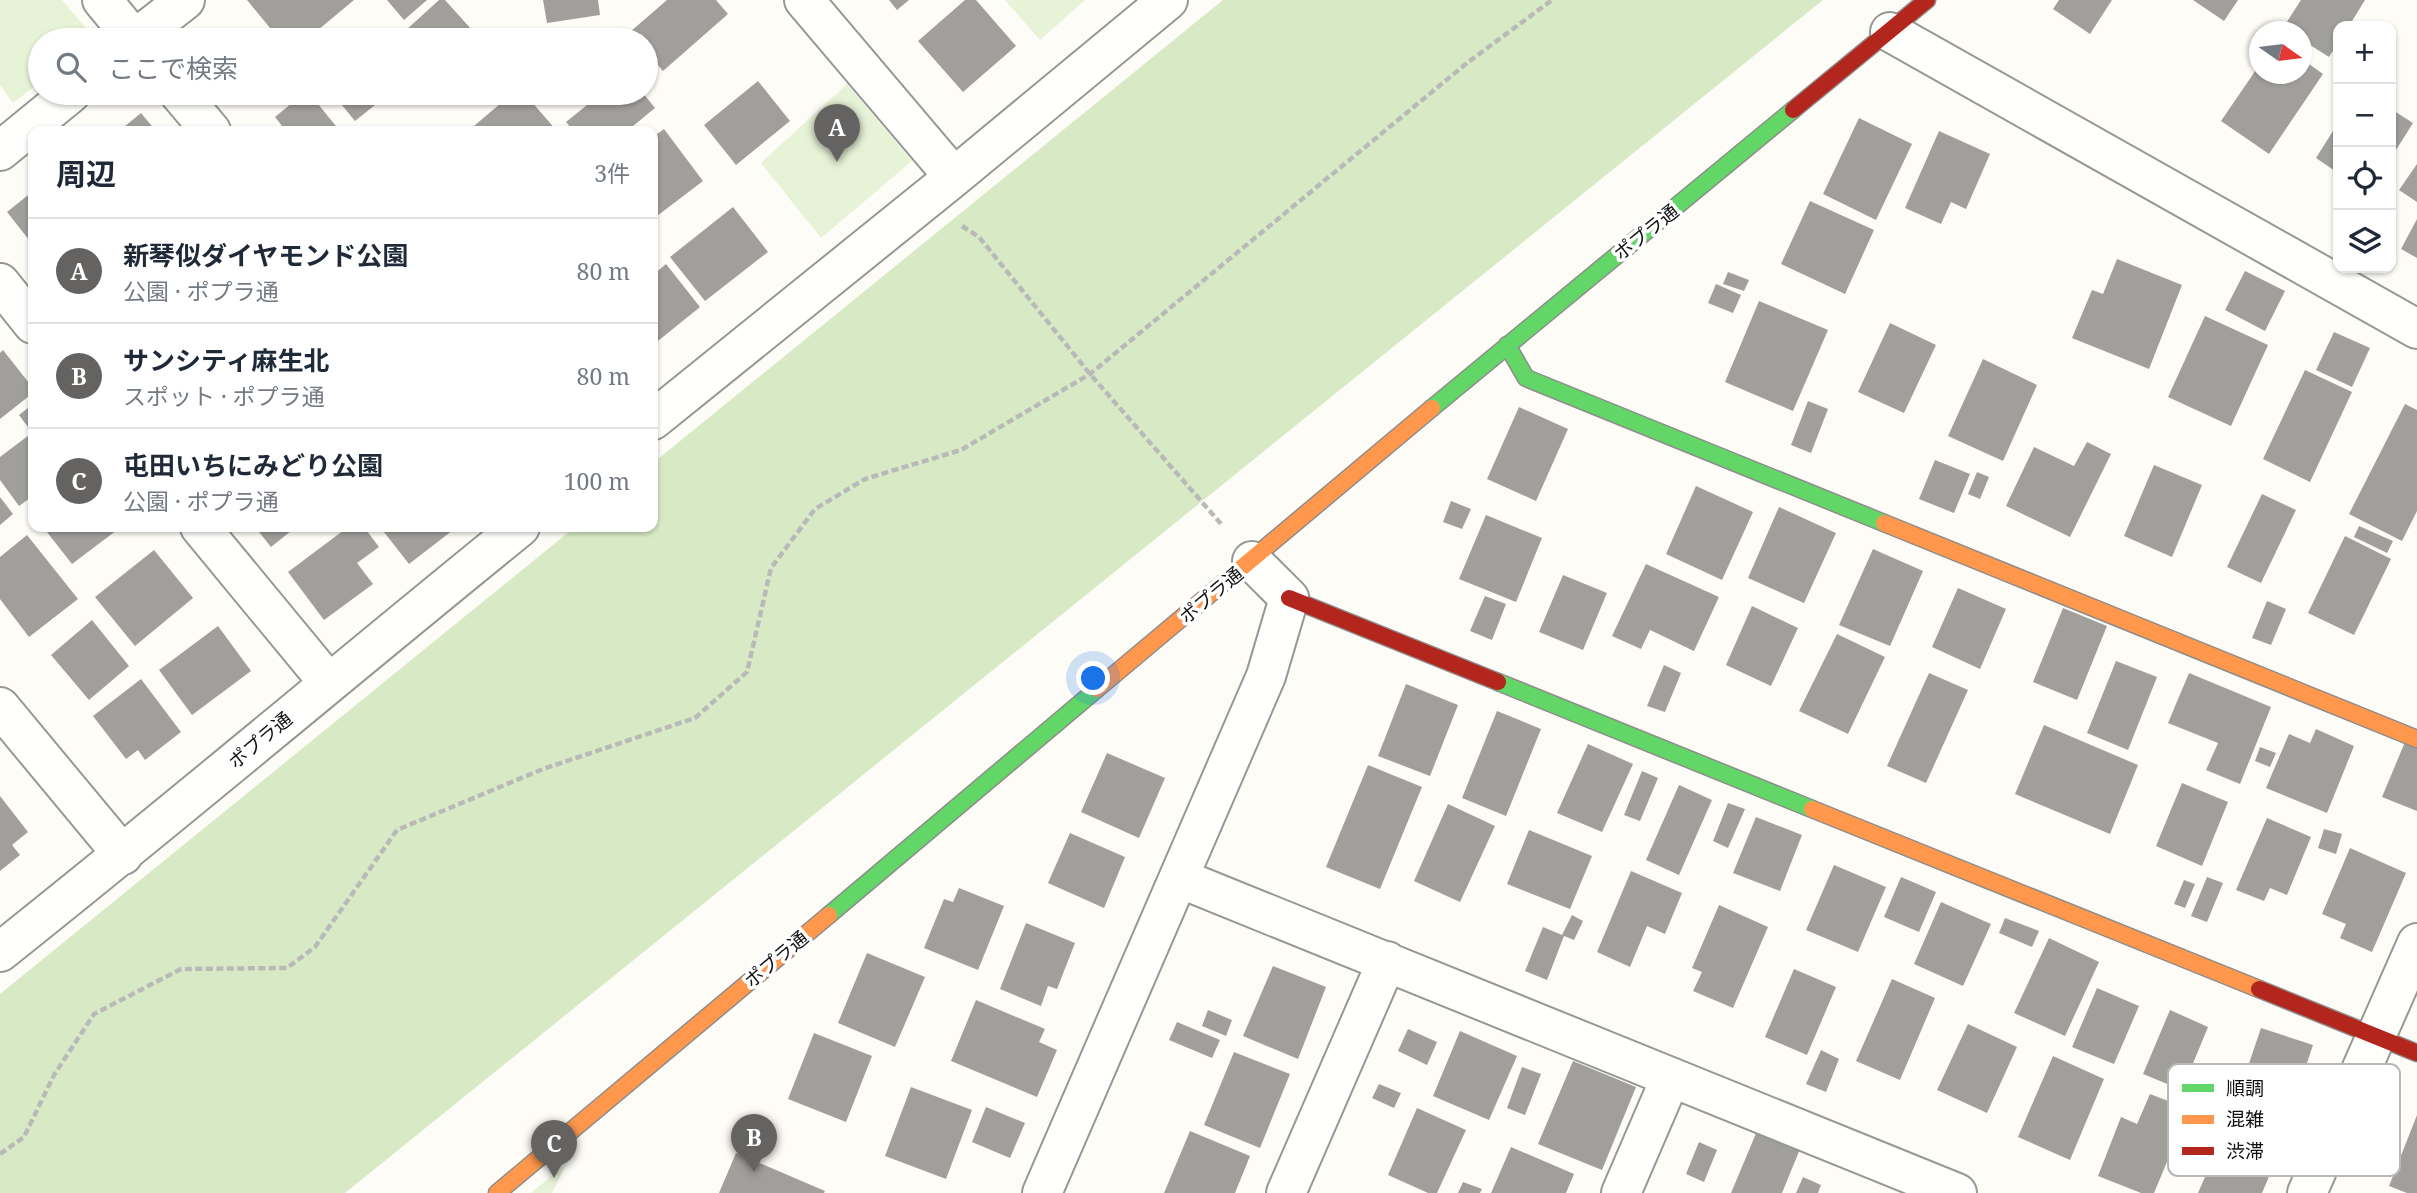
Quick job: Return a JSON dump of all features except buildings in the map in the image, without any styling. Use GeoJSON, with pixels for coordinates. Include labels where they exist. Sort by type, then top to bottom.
{"type":"FeatureCollection","features":[{"type":"Feature","properties":{"kind":"street"},"geometry":{"type":"LineString","coordinates":[[102,0],[125,28]]}},
{"type":"Feature","properties":{"kind":"street"},"geometry":{"type":"LineString","coordinates":[[150,28],[185,0]]}},
{"type":"Feature","properties":{"kind":"street"},"geometry":{"type":"LineString","coordinates":[[804,0],[954,177]]}},
{"type":"Feature","properties":{"kind":"street","name":"ポプラ通"},"geometry":{"type":"LineString","coordinates":[[497,1193],[1507,345],[1927,0]]}},
{"type":"Feature","properties":{"kind":"street"},"geometry":{"type":"LineString","coordinates":[[658,416],[954,177],[1161,2]]}},
{"type":"Feature","properties":{"kind":"street"},"geometry":{"type":"LineString","coordinates":[[1891,32],[2417,329]]}},
{"type":"Feature","properties":{"kind":"street"},"geometry":{"type":"LineString","coordinates":[[31,126],[56,105]]}},
{"type":"Feature","properties":{"kind":"street"},"geometry":{"type":"LineString","coordinates":[[189,105],[207,126]]}},
{"type":"Feature","properties":{"kind":"street"},"geometry":{"type":"LineString","coordinates":[[0,151],[28,128]]}},
{"type":"Feature","properties":{"kind":"street"},"geometry":{"type":"LineString","coordinates":[[0,283],[28,318]]}},
{"type":"Feature","properties":{"kind":"street"},"geometry":{"type":"LineString","coordinates":[[1507,345],[1526,379],[2417,739]]}},
{"type":"Feature","properties":{"kind":"street"},"geometry":{"type":"LineString","coordinates":[[204,532],[328,682]]}},
{"type":"Feature","properties":{"kind":"street","name":"ポプラ通"},"geometry":{"type":"LineString","coordinates":[[0,952],[122,855],[328,682],[514,532]]}},
{"type":"Feature","properties":{"kind":"street"},"geometry":{"type":"LineString","coordinates":[[1252,561],[1289,598],[2417,1053]]}},
{"type":"Feature","properties":{"kind":"street"},"geometry":{"type":"LineString","coordinates":[[1042,1193],[1265,676],[1289,598]]}},
{"type":"Feature","properties":{"kind":"street"},"geometry":{"type":"LineString","coordinates":[[0,707],[122,855]]}},
{"type":"Feature","properties":{"kind":"street"},"geometry":{"type":"LineString","coordinates":[[1178,878],[1957,1193]]}},
{"type":"Feature","properties":{"kind":"street"},"geometry":{"type":"LineString","coordinates":[[2364,1064],[2417,943]]}},
{"type":"Feature","properties":{"kind":"street"},"geometry":{"type":"LineString","coordinates":[[1286,1193],[1387,961]]}},
{"type":"Feature","properties":{"kind":"street"},"geometry":{"type":"LineString","coordinates":[[1621,1193],[1671,1077]]}},
{"type":"Feature","properties":{"kind":"street"},"geometry":{"type":"LineString","coordinates":[[2306,1193],[2314,1176]]}},
{"type":"Feature","properties":{"kind":"path"},"geometry":{"type":"LineString","coordinates":[[0,1154],[24,1137],[54,1075],[94,1014],[181,969],[287,968],[314,947],[397,830],[543,769],[695,718],[747,672],[771,568],[814,509],[864,479],[961,450],[1090,374],[1467,63],[1552,0]]}},
{"type":"Feature","properties":{"kind":"path"},"geometry":{"type":"LineString","coordinates":[[922,203],[979,237],[1090,374],[1252,561]]}},
{"type":"Feature","properties":{"kind":"green space"},"geometry":{"type":"Polygon","coordinates":[[[0,0],[62,0],[85,28],[28,28],[28,91],[13,103],[0,85],[0,0]]]}},
{"type":"Feature","properties":{"kind":"green space"},"geometry":{"type":"Polygon","coordinates":[[[1005,0],[1085,0],[1040,40],[1005,0]]]}},
{"type":"Feature","properties":{"kind":"green space"},"geometry":{"type":"Polygon","coordinates":[[[1223,0],[1823,0],[345,1193],[0,1193],[0,994],[569,532],[658,532],[658,459],[1223,0]]]}},
{"type":"Feature","properties":{"kind":"green space"},"geometry":{"type":"Polygon","coordinates":[[[847,84],[912,161],[821,238],[761,163],[847,84]]]}},
{"type":"Feature","properties":{"kind":"green space"},"geometry":{"type":"Polygon","coordinates":[[[566,1164],[552,1193],[531,1193],[566,1164]]]}},
{"type":"Feature","properties":{"kind":"traffic: fast"},"geometry":{"type":"LineString","coordinates":[[1432,408],[1793,110]]}},
{"type":"Feature","properties":{"kind":"traffic: fast"},"geometry":{"type":"LineString","coordinates":[[1507,345],[1526,378],[1884,523]]}},
{"type":"Feature","properties":{"kind":"traffic: fast"},"geometry":{"type":"LineString","coordinates":[[1498,682],[1812,809]]}},
{"type":"Feature","properties":{"kind":"traffic: fast"},"geometry":{"type":"LineString","coordinates":[[829,915],[1097,689]]}},
{"type":"Feature","properties":{"kind":"traffic: slow"},"geometry":{"type":"LineString","coordinates":[[1097,689],[1432,408]]}},
{"type":"Feature","properties":{"kind":"traffic: slow"},"geometry":{"type":"LineString","coordinates":[[1884,523],[2417,739]]}},
{"type":"Feature","properties":{"kind":"traffic: slow"},"geometry":{"type":"LineString","coordinates":[[1812,809],[2259,989]]}},
{"type":"Feature","properties":{"kind":"traffic: slow"},"geometry":{"type":"LineString","coordinates":[[497,1193],[829,915]]}},
{"type":"Feature","properties":{"kind":"traffic: jam"},"geometry":{"type":"LineString","coordinates":[[1793,110],[1927,0]]}},
{"type":"Feature","properties":{"kind":"traffic: jam"},"geometry":{"type":"LineString","coordinates":[[1289,598],[1498,682]]}},
{"type":"Feature","properties":{"kind":"traffic: jam"},"geometry":{"type":"LineString","coordinates":[[2259,989],[2417,1053]]}},
{"type":"Feature","properties":{"kind":"place","name":"新琴似ダイヤモンド公園"},"geometry":{"type":"Point","coordinates":[837,162]}},
{"type":"Feature","properties":{"kind":"place","name":"サンシティ麻生北"},"geometry":{"type":"Point","coordinates":[754,1172]}},
{"type":"Feature","properties":{"kind":"place","name":"屯田いちにみどり公園"},"geometry":{"type":"Point","coordinates":[554,1178]}}]}
